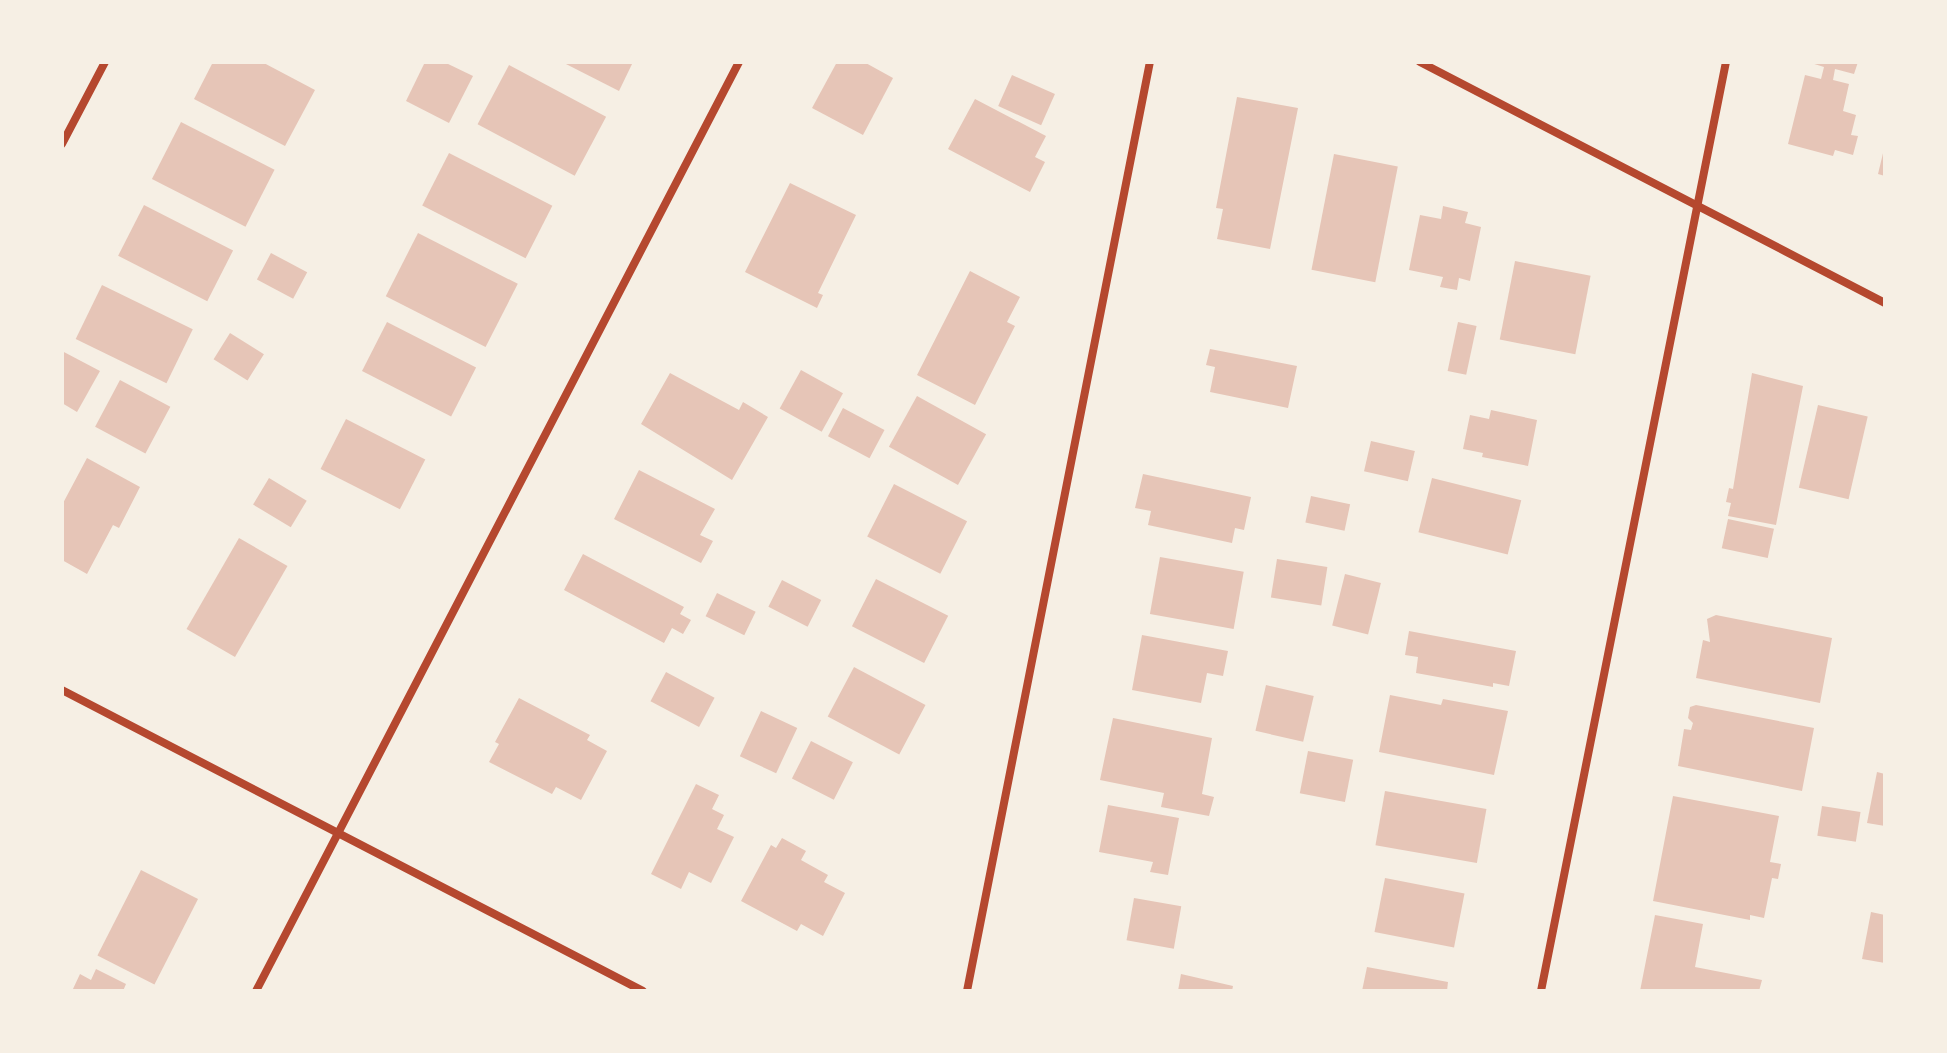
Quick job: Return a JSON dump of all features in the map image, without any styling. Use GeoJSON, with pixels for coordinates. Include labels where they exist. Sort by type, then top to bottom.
{"type":"FeatureCollection","features":[{"type":"Feature","properties":{"kind":"street"},"geometry":{"type":"LineString","coordinates":[[62,144],[105,62]]}},
{"type":"Feature","properties":{"kind":"street"},"geometry":{"type":"LineString","coordinates":[[256,991],[739,62]]}},
{"type":"Feature","properties":{"kind":"street"},"geometry":{"type":"LineString","coordinates":[[967,991],[1150,62]]}},
{"type":"Feature","properties":{"kind":"street"},"geometry":{"type":"LineString","coordinates":[[1420,62],[1885,303]]}},
{"type":"Feature","properties":{"kind":"street"},"geometry":{"type":"LineString","coordinates":[[1541,991],[1726,62]]}},
{"type":"Feature","properties":{"kind":"street"},"geometry":{"type":"LineString","coordinates":[[62,690],[643,991]]}},
{"type":"Feature","properties":{"kind":"building"},"geometry":{"type":"Polygon","coordinates":[[[213,62],[262,62],[315,90],[285,146],[194,99],[213,62]]]}},
{"type":"Feature","properties":{"kind":"building"},"geometry":{"type":"Polygon","coordinates":[[[425,62],[444,62],[473,76],[449,123],[406,101],[425,62]]]}},
{"type":"Feature","properties":{"kind":"building"},"geometry":{"type":"Polygon","coordinates":[[[562,62],[633,62],[619,91],[562,62]]]}},
{"type":"Feature","properties":{"kind":"building"},"geometry":{"type":"Polygon","coordinates":[[[837,62],[864,62],[893,78],[863,135],[812,108],[837,62]]]}},
{"type":"Feature","properties":{"kind":"building"},"geometry":{"type":"Polygon","coordinates":[[[1808,62],[1858,62],[1854,74],[1835,69],[1833,80],[1849,84],[1843,111],[1856,115],[1851,135],[1858,136],[1853,155],[1835,150],[1833,156],[1788,144],[1805,75],[1821,79],[1824,67],[1808,62]]]}},
{"type":"Feature","properties":{"kind":"building"},"geometry":{"type":"Polygon","coordinates":[[[509,65],[606,117],[575,176],[478,124],[509,65]]]}},
{"type":"Feature","properties":{"kind":"building"},"geometry":{"type":"Polygon","coordinates":[[[1012,75],[1055,94],[1041,125],[998,106],[1012,75]]]}},
{"type":"Feature","properties":{"kind":"building"},"geometry":{"type":"Polygon","coordinates":[[[1237,97],[1298,108],[1270,249],[1217,239],[1223,209],[1216,208],[1237,97]]]}},
{"type":"Feature","properties":{"kind":"building"},"geometry":{"type":"Polygon","coordinates":[[[975,99],[1046,136],[1035,157],[1045,162],[1030,192],[948,149],[975,99]]]}},
{"type":"Feature","properties":{"kind":"building"},"geometry":{"type":"Polygon","coordinates":[[[181,122],[275,170],[246,227],[152,179],[181,122]]]}},
{"type":"Feature","properties":{"kind":"building"},"geometry":{"type":"Polygon","coordinates":[[[1885,145],[1885,176],[1878,174],[1885,145]]]}},
{"type":"Feature","properties":{"kind":"building"},"geometry":{"type":"Polygon","coordinates":[[[449,153],[552,206],[526,258],[422,206],[449,153]]]}},
{"type":"Feature","properties":{"kind":"building"},"geometry":{"type":"Polygon","coordinates":[[[1334,154],[1398,166],[1375,282],[1311,270],[1334,154]]]}},
{"type":"Feature","properties":{"kind":"building"},"geometry":{"type":"Polygon","coordinates":[[[790,183],[856,215],[818,293],[823,295],[817,308],[745,272],[790,183]]]}},
{"type":"Feature","properties":{"kind":"building"},"geometry":{"type":"Polygon","coordinates":[[[144,205],[233,250],[207,301],[118,256],[144,205]]]}},
{"type":"Feature","properties":{"kind":"building"},"geometry":{"type":"Polygon","coordinates":[[[1443,206],[1468,212],[1465,223],[1481,227],[1470,281],[1459,278],[1457,290],[1440,287],[1443,277],[1409,270],[1420,215],[1441,219],[1443,206]]]}},
{"type":"Feature","properties":{"kind":"building"},"geometry":{"type":"Polygon","coordinates":[[[418,233],[518,284],[486,347],[386,296],[418,233]]]}},
{"type":"Feature","properties":{"kind":"building"},"geometry":{"type":"Polygon","coordinates":[[[271,253],[307,272],[293,299],[257,279],[271,253]]]}},
{"type":"Feature","properties":{"kind":"building"},"geometry":{"type":"Polygon","coordinates":[[[1515,261],[1591,276],[1575,354],[1500,340],[1515,261]]]}},
{"type":"Feature","properties":{"kind":"building"},"geometry":{"type":"Polygon","coordinates":[[[970,271],[1020,297],[1007,322],[1015,326],[975,405],[917,375],[970,271]]]}},
{"type":"Feature","properties":{"kind":"building"},"geometry":{"type":"Polygon","coordinates":[[[102,285],[193,329],[166,383],[76,339],[102,285]]]}},
{"type":"Feature","properties":{"kind":"building"},"geometry":{"type":"Polygon","coordinates":[[[387,322],[476,367],[451,416],[362,371],[387,322]]]}},
{"type":"Feature","properties":{"kind":"building"},"geometry":{"type":"Polygon","coordinates":[[[1458,322],[1477,326],[1466,375],[1448,371],[1458,322]]]}},
{"type":"Feature","properties":{"kind":"building"},"geometry":{"type":"Polygon","coordinates":[[[230,333],[264,354],[247,380],[214,359],[230,333]]]}},
{"type":"Feature","properties":{"kind":"building"},"geometry":{"type":"Polygon","coordinates":[[[1210,349],[1297,366],[1288,408],[1210,392],[1215,367],[1206,365],[1210,349]]]}},
{"type":"Feature","properties":{"kind":"building"},"geometry":{"type":"Polygon","coordinates":[[[62,351],[100,371],[77,412],[62,403],[62,351]]]}},
{"type":"Feature","properties":{"kind":"building"},"geometry":{"type":"Polygon","coordinates":[[[801,370],[843,393],[822,432],[780,408],[801,370]]]}},
{"type":"Feature","properties":{"kind":"building"},"geometry":{"type":"Polygon","coordinates":[[[670,373],[739,410],[743,402],[768,417],[732,480],[641,424],[670,373]]]}},
{"type":"Feature","properties":{"kind":"building"},"geometry":{"type":"Polygon","coordinates":[[[1752,373],[1803,386],[1776,525],[1728,516],[1731,503],[1726,502],[1729,488],[1733,489],[1752,373]]]}},
{"type":"Feature","properties":{"kind":"building"},"geometry":{"type":"Polygon","coordinates":[[[120,380],[170,407],[145,454],[95,427],[120,380]]]}},
{"type":"Feature","properties":{"kind":"building"},"geometry":{"type":"Polygon","coordinates":[[[917,396],[986,434],[958,485],[889,447],[917,396]]]}},
{"type":"Feature","properties":{"kind":"building"},"geometry":{"type":"Polygon","coordinates":[[[1818,405],[1868,416],[1849,499],[1799,488],[1818,405]]]}},
{"type":"Feature","properties":{"kind":"building"},"geometry":{"type":"Polygon","coordinates":[[[843,408],[884,430],[869,458],[828,436],[843,408]]]}},
{"type":"Feature","properties":{"kind":"building"},"geometry":{"type":"Polygon","coordinates":[[[1491,410],[1537,420],[1528,466],[1482,457],[1483,453],[1463,449],[1470,415],[1489,419],[1491,410]]]}},
{"type":"Feature","properties":{"kind":"building"},"geometry":{"type":"Polygon","coordinates":[[[346,419],[425,459],[400,509],[321,469],[346,419]]]}},
{"type":"Feature","properties":{"kind":"building"},"geometry":{"type":"Polygon","coordinates":[[[1371,441],[1415,451],[1408,481],[1364,471],[1371,441]]]}},
{"type":"Feature","properties":{"kind":"building"},"geometry":{"type":"Polygon","coordinates":[[[87,458],[140,487],[119,528],[113,525],[87,574],[62,560],[62,505],[87,458]]]}},
{"type":"Feature","properties":{"kind":"building"},"geometry":{"type":"Polygon","coordinates":[[[639,470],[715,509],[700,535],[713,541],[701,563],[614,519],[639,470]]]}},
{"type":"Feature","properties":{"kind":"building"},"geometry":{"type":"Polygon","coordinates":[[[1143,474],[1251,497],[1244,530],[1235,528],[1232,543],[1148,525],[1151,511],[1135,508],[1143,474]]]}},
{"type":"Feature","properties":{"kind":"building"},"geometry":{"type":"Polygon","coordinates":[[[269,478],[307,501],[291,527],[253,505],[269,478]]]}},
{"type":"Feature","properties":{"kind":"building"},"geometry":{"type":"Polygon","coordinates":[[[1432,478],[1521,500],[1508,555],[1418,532],[1432,478]]]}},
{"type":"Feature","properties":{"kind":"building"},"geometry":{"type":"Polygon","coordinates":[[[894,484],[967,521],[940,574],[867,537],[894,484]]]}},
{"type":"Feature","properties":{"kind":"building"},"geometry":{"type":"Polygon","coordinates":[[[1311,496],[1350,504],[1345,531],[1305,522],[1311,496]]]}},
{"type":"Feature","properties":{"kind":"building"},"geometry":{"type":"Polygon","coordinates":[[[1728,519],[1774,529],[1768,558],[1722,548],[1728,519]]]}},
{"type":"Feature","properties":{"kind":"building"},"geometry":{"type":"Polygon","coordinates":[[[239,538],[287,566],[235,657],[186,629],[239,538]]]}},
{"type":"Feature","properties":{"kind":"building"},"geometry":{"type":"Polygon","coordinates":[[[583,554],[684,607],[680,614],[691,620],[683,634],[672,628],[664,643],[564,590],[583,554]]]}},
{"type":"Feature","properties":{"kind":"building"},"geometry":{"type":"Polygon","coordinates":[[[1160,557],[1244,572],[1234,629],[1150,614],[1160,557]]]}},
{"type":"Feature","properties":{"kind":"building"},"geometry":{"type":"Polygon","coordinates":[[[1277,559],[1327,567],[1321,605],[1271,598],[1277,559]]]}},
{"type":"Feature","properties":{"kind":"building"},"geometry":{"type":"Polygon","coordinates":[[[1345,574],[1381,583],[1368,634],[1332,625],[1345,574]]]}},
{"type":"Feature","properties":{"kind":"building"},"geometry":{"type":"Polygon","coordinates":[[[876,579],[948,616],[924,663],[852,626],[876,579]]]}},
{"type":"Feature","properties":{"kind":"building"},"geometry":{"type":"Polygon","coordinates":[[[782,580],[821,600],[808,627],[768,607],[782,580]]]}},
{"type":"Feature","properties":{"kind":"building"},"geometry":{"type":"Polygon","coordinates":[[[717,593],[756,612],[744,635],[706,616],[717,593]]]}},
{"type":"Feature","properties":{"kind":"building"},"geometry":{"type":"Polygon","coordinates":[[[1716,615],[1832,638],[1820,703],[1696,678],[1703,640],[1710,642],[1707,619],[1716,615]]]}},
{"type":"Feature","properties":{"kind":"building"},"geometry":{"type":"Polygon","coordinates":[[[1409,631],[1516,651],[1509,686],[1493,683],[1493,687],[1416,673],[1418,657],[1405,655],[1409,631]]]}},
{"type":"Feature","properties":{"kind":"building"},"geometry":{"type":"Polygon","coordinates":[[[1142,635],[1228,651],[1223,676],[1207,673],[1201,703],[1132,690],[1142,635]]]}},
{"type":"Feature","properties":{"kind":"building"},"geometry":{"type":"Polygon","coordinates":[[[854,667],[926,705],[899,754],[828,716],[854,667]]]}},
{"type":"Feature","properties":{"kind":"building"},"geometry":{"type":"Polygon","coordinates":[[[666,672],[715,698],[699,727],[651,701],[666,672]]]}},
{"type":"Feature","properties":{"kind":"building"},"geometry":{"type":"Polygon","coordinates":[[[1266,685],[1314,696],[1303,742],[1255,731],[1266,685]]]}},
{"type":"Feature","properties":{"kind":"building"},"geometry":{"type":"Polygon","coordinates":[[[1390,695],[1441,705],[1443,699],[1508,711],[1494,775],[1379,752],[1390,695]]]}},
{"type":"Feature","properties":{"kind":"building"},"geometry":{"type":"Polygon","coordinates":[[[519,698],[590,735],[587,740],[607,751],[581,800],[556,787],[552,794],[489,762],[499,744],[495,742],[519,698]]]}},
{"type":"Feature","properties":{"kind":"building"},"geometry":{"type":"Polygon","coordinates":[[[1696,705],[1814,728],[1802,791],[1678,766],[1684,729],[1691,730],[1693,723],[1688,718],[1690,707],[1696,705]]]}},
{"type":"Feature","properties":{"kind":"building"},"geometry":{"type":"Polygon","coordinates":[[[761,711],[797,728],[776,773],[740,756],[761,711]]]}},
{"type":"Feature","properties":{"kind":"building"},"geometry":{"type":"Polygon","coordinates":[[[1113,718],[1212,738],[1202,794],[1214,797],[1209,816],[1161,807],[1164,793],[1100,780],[1113,718]]]}},
{"type":"Feature","properties":{"kind":"building"},"geometry":{"type":"Polygon","coordinates":[[[811,741],[853,762],[834,800],[792,778],[811,741]]]}},
{"type":"Feature","properties":{"kind":"building"},"geometry":{"type":"Polygon","coordinates":[[[1308,751],[1353,760],[1345,802],[1300,793],[1308,751]]]}},
{"type":"Feature","properties":{"kind":"building"},"geometry":{"type":"Polygon","coordinates":[[[1877,772],[1885,774],[1885,826],[1867,823],[1877,772]]]}},
{"type":"Feature","properties":{"kind":"building"},"geometry":{"type":"Polygon","coordinates":[[[696,784],[719,795],[712,809],[724,815],[717,829],[734,837],[711,883],[689,872],[681,889],[651,874],[696,784]]]}},
{"type":"Feature","properties":{"kind":"building"},"geometry":{"type":"Polygon","coordinates":[[[1385,791],[1486,809],[1477,863],[1375,845],[1385,791]]]}},
{"type":"Feature","properties":{"kind":"building"},"geometry":{"type":"Polygon","coordinates":[[[1673,796],[1779,816],[1770,862],[1781,864],[1778,879],[1772,878],[1764,918],[1750,915],[1750,920],[1653,901],[1673,796]]]}},
{"type":"Feature","properties":{"kind":"building"},"geometry":{"type":"Polygon","coordinates":[[[1108,805],[1179,818],[1168,875],[1150,872],[1153,862],[1099,852],[1108,805]]]}},
{"type":"Feature","properties":{"kind":"building"},"geometry":{"type":"Polygon","coordinates":[[[1822,806],[1861,812],[1856,842],[1817,836],[1822,806]]]}},
{"type":"Feature","properties":{"kind":"building"},"geometry":{"type":"Polygon","coordinates":[[[782,838],[806,851],[801,860],[828,875],[824,882],[845,893],[823,936],[801,924],[797,931],[741,901],[771,845],[776,848],[782,838]]]}},
{"type":"Feature","properties":{"kind":"building"},"geometry":{"type":"Polygon","coordinates":[[[141,870],[198,899],[154,985],[97,956],[141,870]]]}},
{"type":"Feature","properties":{"kind":"building"},"geometry":{"type":"Polygon","coordinates":[[[1385,878],[1465,893],[1454,947],[1375,932],[1385,878]]]}},
{"type":"Feature","properties":{"kind":"building"},"geometry":{"type":"Polygon","coordinates":[[[1134,898],[1181,906],[1174,949],[1127,940],[1134,898]]]}},
{"type":"Feature","properties":{"kind":"building"},"geometry":{"type":"Polygon","coordinates":[[[1871,912],[1885,915],[1885,963],[1862,959],[1871,912]]]}},
{"type":"Feature","properties":{"kind":"building"},"geometry":{"type":"Polygon","coordinates":[[[1655,915],[1703,924],[1695,967],[1762,980],[1759,991],[1640,991],[1655,915]]]}},
{"type":"Feature","properties":{"kind":"building"},"geometry":{"type":"Polygon","coordinates":[[[1367,967],[1448,982],[1447,991],[1362,991],[1367,967]]]}},
{"type":"Feature","properties":{"kind":"building"},"geometry":{"type":"Polygon","coordinates":[[[96,969],[126,984],[123,991],[72,991],[80,974],[91,980],[96,969]]]}},
{"type":"Feature","properties":{"kind":"building"},"geometry":{"type":"Polygon","coordinates":[[[1181,974],[1233,986],[1232,991],[1178,991],[1181,974]]]}}]}
